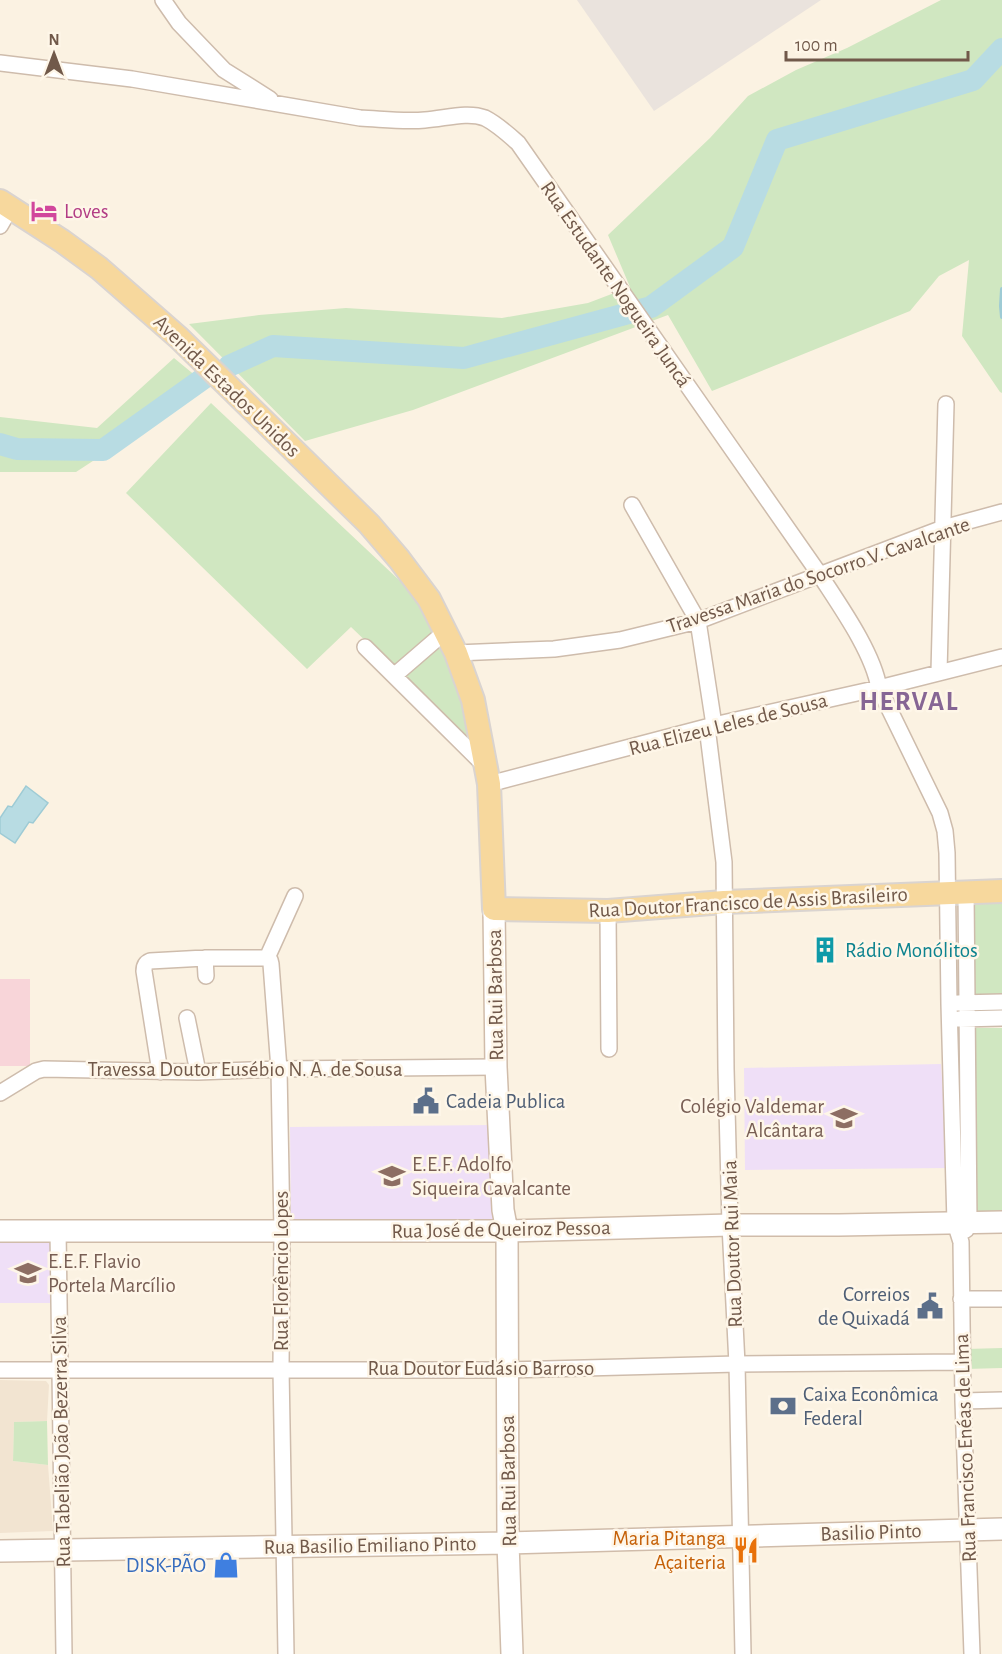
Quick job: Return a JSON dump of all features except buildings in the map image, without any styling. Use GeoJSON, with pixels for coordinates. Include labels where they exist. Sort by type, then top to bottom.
{"type":"FeatureCollection","features":[{"type":"Feature","properties":{"kind":"main road","name":"Avenida Estados Unidos"},"geometry":{"type":"LineString","coordinates":[[4,212],[62,241],[99,268],[179,338],[369,524],[429,599]]}},
{"type":"Feature","properties":{"kind":"main road","name":"Rua Rui Barbosa"},"geometry":{"type":"LineString","coordinates":[[429,599],[456,653],[473,700],[488,774],[494,909],[496,1067],[503,1200],[507,1231],[508,1543],[512,1654]]}},
{"type":"Feature","properties":{"kind":"main road","name":"Rua Doutor Francisco de Assis Brasileiro"},"geometry":{"type":"LineString","coordinates":[[494,909],[608,911],[724,902],[1002,891]]}},
{"type":"Feature","properties":{"kind":"main road","name":"Rua José de Queiroz Pessoa"},"geometry":{"type":"LineString","coordinates":[[0,1231],[507,1231],[730,1225],[839,1225],[962,1229],[1002,1222]]}},
{"type":"Feature","properties":{"kind":"main road","name":"Basilio Pinto"},"geometry":{"type":"LineString","coordinates":[[740,1536],[1002,1529]]}},
{"type":"Feature","properties":{"kind":"main road","name":"Rua Basilio Emiliano Pinto"},"geometry":{"type":"LineString","coordinates":[[0,1551],[508,1543],[740,1536]]}},
{"type":"Feature","properties":{"kind":"street"},"geometry":{"type":"LineString","coordinates":[[163,0],[179,23],[224,70],[278,103]]}},
{"type":"Feature","properties":{"kind":"street","name":"Rua Estudante Nogueira Juncá"},"geometry":{"type":"LineString","coordinates":[[0,63],[132,79],[360,118],[398,121],[473,115],[485,118],[505,131],[518,143],[846,615],[874,666],[879,688],[940,813],[945,831],[946,853],[956,892]]}},
{"type":"Feature","properties":{"kind":"street"},"geometry":{"type":"LineString","coordinates":[[939,672],[946,404]]}},
{"type":"Feature","properties":{"kind":"street","name":"Rua Doutor Rui Maia"},"geometry":{"type":"LineString","coordinates":[[632,505],[698,621],[711,726],[724,862],[726,1069],[730,1225],[737,1364],[743,1654]]}},
{"type":"Feature","properties":{"kind":"street","name":"Travessa Maria do Socorro V. Cavalcante"},"geometry":{"type":"LineString","coordinates":[[456,653],[554,649],[620,640],[698,621],[943,528],[1002,512]]}},
{"type":"Feature","properties":{"kind":"street"},"geometry":{"type":"LineString","coordinates":[[395,675],[446,631]]}},
{"type":"Feature","properties":{"kind":"street"},"geometry":{"type":"LineString","coordinates":[[365,647],[480,761],[488,774]]}},
{"type":"Feature","properties":{"kind":"street","name":"Rua Elizeu Leles de Sousa"},"geometry":{"type":"LineString","coordinates":[[488,774],[879,688],[1002,657]]}},
{"type":"Feature","properties":{"kind":"street"},"geometry":{"type":"LineString","coordinates":[[956,892],[968,1019],[962,1229]]}},
{"type":"Feature","properties":{"kind":"street"},"geometry":{"type":"LineString","coordinates":[[956,892],[949,1004],[962,1229]]}},
{"type":"Feature","properties":{"kind":"street"},"geometry":{"type":"LineString","coordinates":[[160,1072],[144,966],[150,961],[267,958],[295,896]]}},
{"type":"Feature","properties":{"kind":"street"},"geometry":{"type":"LineString","coordinates":[[608,911],[609,1049]]}},
{"type":"Feature","properties":{"kind":"street"},"geometry":{"type":"LineString","coordinates":[[205,958],[206,976]]}},
{"type":"Feature","properties":{"kind":"street","name":"Rua Florêncio Lopes"},"geometry":{"type":"LineString","coordinates":[[267,958],[271,964],[279,1069],[286,1654]]}},
{"type":"Feature","properties":{"kind":"street"},"geometry":{"type":"LineString","coordinates":[[949,1004],[1002,1002]]}},
{"type":"Feature","properties":{"kind":"street"},"geometry":{"type":"LineString","coordinates":[[187,1018],[198,1072]]}},
{"type":"Feature","properties":{"kind":"street"},"geometry":{"type":"LineString","coordinates":[[950,1020],[1002,1018]]}},
{"type":"Feature","properties":{"kind":"street","name":"Travessa Doutor Eusébio N. A. de Sousa"},"geometry":{"type":"LineString","coordinates":[[0,1093],[36,1071],[44,1070],[198,1072],[496,1067]]}},
{"type":"Feature","properties":{"kind":"street","name":"Rua Francisco Enéas de Lima"},"geometry":{"type":"LineString","coordinates":[[962,1229],[962,1362],[972,1654]]}},
{"type":"Feature","properties":{"kind":"street","name":"Rua Tabelião João Bezerra Silva"},"geometry":{"type":"LineString","coordinates":[[58,1230],[64,1654]]}},
{"type":"Feature","properties":{"kind":"street"},"geometry":{"type":"LineString","coordinates":[[961,1299],[1002,1299]]}},
{"type":"Feature","properties":{"kind":"street","name":"Rua Doutor Eudásio Barroso"},"geometry":{"type":"LineString","coordinates":[[0,1370],[507,1370],[737,1364],[962,1362]]}},
{"type":"Feature","properties":{"kind":"street"},"geometry":{"type":"LineString","coordinates":[[963,1401],[1002,1400]]}},
{"type":"Feature","properties":{"kind":"shaded area"},"geometry":{"type":"Polygon","coordinates":[[[577,0],[821,0],[654,111],[577,0]]]}},
{"type":"Feature","properties":{"kind":"shaded area"},"geometry":{"type":"Polygon","coordinates":[[[0,979],[30,979],[30,1066],[0,1066],[0,979]]]}},
{"type":"Feature","properties":{"kind":"shaded area","name":"Colégio Valdemar Alcântara"},"geometry":{"type":"Polygon","coordinates":[[[941,1064],[948,1168],[745,1170],[744,1068],[941,1064]]]}},
{"type":"Feature","properties":{"kind":"shaded area","name":"E.E.F. Adolfo Siqueira Cavalcante"},"geometry":{"type":"Polygon","coordinates":[[[493,1125],[495,1225],[291,1227],[290,1127],[493,1125]]]}},
{"type":"Feature","properties":{"kind":"shaded area","name":"E.E.F. Flavio Portela Marcílio"},"geometry":{"type":"Polygon","coordinates":[[[0,1243],[56,1243],[57,1303],[0,1303],[0,1243]]]}},
{"type":"Feature","properties":{"kind":"shaded area"},"geometry":{"type":"Polygon","coordinates":[[[0,1380],[46,1381],[49,1385],[47,1421],[14,1422],[13,1461],[48,1465],[53,1531],[0,1533],[0,1380]]]}},
{"type":"Feature","properties":{"kind":"green space"},"geometry":{"type":"Polygon","coordinates":[[[941,0],[1002,0],[1002,393],[962,336],[969,260],[939,276],[910,311],[712,391],[668,315],[413,410],[305,441],[189,324],[259,315],[346,308],[502,318],[588,303],[630,287],[608,235],[710,138],[748,96],[796,70],[847,48],[941,0]]]}},
{"type":"Feature","properties":{"kind":"green space"},"geometry":{"type":"Polygon","coordinates":[[[174,358],[208,386],[76,472],[0,472],[0,417],[97,428],[174,358]]]}},
{"type":"Feature","properties":{"kind":"green space"},"geometry":{"type":"Polygon","coordinates":[[[211,403],[399,580],[402,576],[440,631],[395,669],[351,627],[307,669],[126,493],[211,403]]]}},
{"type":"Feature","properties":{"kind":"green space"},"geometry":{"type":"Polygon","coordinates":[[[443,643],[468,702],[476,747],[406,676],[443,643]]]}},
{"type":"Feature","properties":{"kind":"green space"},"geometry":{"type":"Polygon","coordinates":[[[973,899],[1002,899],[1002,995],[974,996],[973,899]]]}},
{"type":"Feature","properties":{"kind":"green space"},"geometry":{"type":"Polygon","coordinates":[[[972,1028],[1002,1028],[1002,1212],[976,1213],[972,1028]]]}},
{"type":"Feature","properties":{"kind":"green space"},"geometry":{"type":"Polygon","coordinates":[[[1002,1348],[1002,1368],[966,1369],[966,1349],[1002,1348]]]}},
{"type":"Feature","properties":{"kind":"green space"},"geometry":{"type":"Polygon","coordinates":[[[47,1421],[48,1465],[13,1461],[14,1422],[47,1421]]]}},
{"type":"Feature","properties":{"kind":"water"},"geometry":{"type":"Polygon","coordinates":[[[26,786],[48,803],[33,823],[29,822],[15,843],[0,833],[0,818],[8,806],[12,807],[26,786]]]}},
{"type":"Feature","properties":{"kind":"waterway"},"geometry":{"type":"LineString","coordinates":[[229,366],[273,346],[464,358],[651,307],[733,247],[777,140],[973,80],[1002,49]]}},
{"type":"Feature","properties":{"kind":"waterway"},"geometry":{"type":"LineString","coordinates":[[1002,289],[1002,317]]}},
{"type":"Feature","properties":{"kind":"waterway"},"geometry":{"type":"LineString","coordinates":[[0,444],[17,449],[103,450],[204,378]]}},
{"type":"Feature","properties":{"kind":"place","name":"Loves"},"geometry":{"type":"Point","coordinates":[44,211]}},
{"type":"Feature","properties":{"kind":"place","name":"Rádio Monólitos"},"geometry":{"type":"Point","coordinates":[825,950]}},
{"type":"Feature","properties":{"kind":"place","name":"Cadeia Publica"},"geometry":{"type":"Point","coordinates":[426,1101]}},
{"type":"Feature","properties":{"kind":"place","name":"Colégio Valdemar Alcântara"},"geometry":{"type":"Point","coordinates":[844,1118]}},
{"type":"Feature","properties":{"kind":"place","name":"E.E.F. Adolfo Siqueira Cavalcante"},"geometry":{"type":"Point","coordinates":[392,1176]}},
{"type":"Feature","properties":{"kind":"place","name":"E.E.F. Flavio Portela Marcílio"},"geometry":{"type":"Point","coordinates":[28,1273]}},
{"type":"Feature","properties":{"kind":"place","name":"Correios de Quixadá"},"geometry":{"type":"Point","coordinates":[930,1306]}},
{"type":"Feature","properties":{"kind":"place","name":"Caixa Econômica Federal"},"geometry":{"type":"Point","coordinates":[783,1406]}},
{"type":"Feature","properties":{"kind":"place","name":"Maria Pitanga Açaiteria"},"geometry":{"type":"Point","coordinates":[746,1550]}},
{"type":"Feature","properties":{"kind":"place","name":"DISK-PÃO"},"geometry":{"type":"Point","coordinates":[226,1565]}},
{"type":"Feature","properties":{"kind":"district","name":"HERVAL"},"geometry":{"type":"Point","coordinates":[909,701]}}]}
